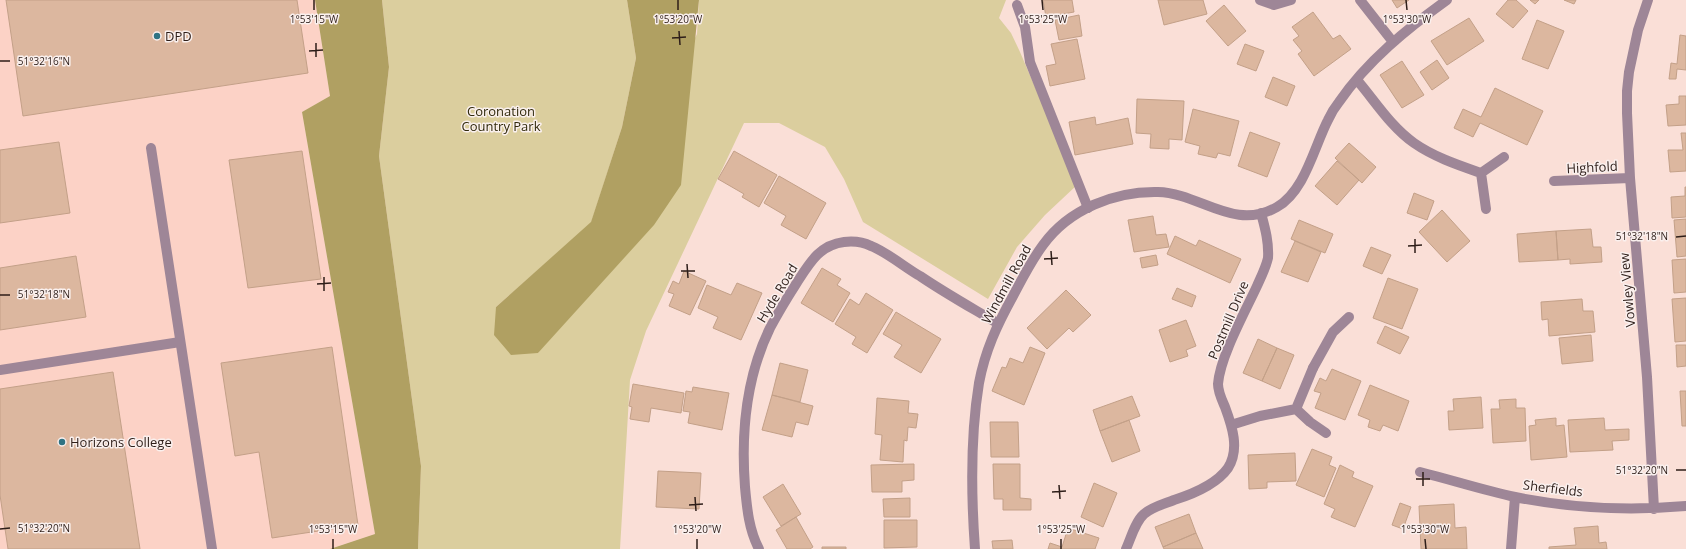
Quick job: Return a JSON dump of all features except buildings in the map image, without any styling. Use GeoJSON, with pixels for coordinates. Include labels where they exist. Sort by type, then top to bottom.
{"type":"FeatureCollection","features":[{"type":"Feature","properties":{"kind":"street"},"geometry":{"type":"LineString","coordinates":[[1260,0],[1274,5],[1291,0]]}},
{"type":"Feature","properties":{"kind":"street"},"geometry":{"type":"LineString","coordinates":[[1360,0],[1393,42]]}},
{"type":"Feature","properties":{"kind":"street","name":"Windmill Road"},"geometry":{"type":"LineString","coordinates":[[975,549],[971,480],[975,415],[980,382],[986,356],[998,323],[1029,265],[1044,243],[1070,218],[1088,208],[1118,196],[1159,192],[1177,194],[1219,211],[1245,215],[1261,213],[1277,207],[1296,189],[1328,118],[1340,100],[1393,42],[1447,0]]}},
{"type":"Feature","properties":{"kind":"street","name":"Vowley View"},"geometry":{"type":"LineString","coordinates":[[1648,0],[1638,30],[1627,91],[1630,178],[1647,376],[1654,509]]}},
{"type":"Feature","properties":{"kind":"street"},"geometry":{"type":"LineString","coordinates":[[1016,5],[1025,28],[1030,62],[1088,208]]}},
{"type":"Feature","properties":{"kind":"street"},"geometry":{"type":"LineString","coordinates":[[1357,80],[1394,126],[1413,142],[1435,155],[1481,173]]}},
{"type":"Feature","properties":{"kind":"street"},"geometry":{"type":"LineString","coordinates":[[151,148],[212,549]]}},
{"type":"Feature","properties":{"kind":"street"},"geometry":{"type":"LineString","coordinates":[[1481,173],[1504,157]]}},
{"type":"Feature","properties":{"kind":"street"},"geometry":{"type":"LineString","coordinates":[[1481,173],[1486,208]]}},
{"type":"Feature","properties":{"kind":"street","name":"Highfold"},"geometry":{"type":"LineString","coordinates":[[1554,181],[1630,178]]}},
{"type":"Feature","properties":{"kind":"street","name":"Postmill Drive"},"geometry":{"type":"LineString","coordinates":[[1126,549],[1137,523],[1144,514],[1154,508],[1214,482],[1224,474],[1229,466],[1233,456],[1235,444],[1231,425],[1218,385],[1222,363],[1267,260],[1266,232],[1261,213]]}},
{"type":"Feature","properties":{"kind":"street","name":"Hyde Road"},"geometry":{"type":"LineString","coordinates":[[759,549],[752,531],[748,513],[744,474],[743,449],[749,394],[759,358],[770,328],[818,252],[830,245],[844,242],[859,242],[872,246],[998,323]]}},
{"type":"Feature","properties":{"kind":"street"},"geometry":{"type":"LineString","coordinates":[[1296,409],[1313,368],[1333,332],[1349,317]]}},
{"type":"Feature","properties":{"kind":"street"},"geometry":{"type":"LineString","coordinates":[[0,370],[180,342]]}},
{"type":"Feature","properties":{"kind":"street"},"geometry":{"type":"LineString","coordinates":[[1231,425],[1260,416],[1296,409]]}},
{"type":"Feature","properties":{"kind":"street"},"geometry":{"type":"LineString","coordinates":[[1296,409],[1310,422],[1326,433]]}},
{"type":"Feature","properties":{"kind":"street","name":"Sherfields"},"geometry":{"type":"LineString","coordinates":[[1420,472],[1515,497],[1571,504],[1625,508],[1654,509],[1686,506]]}},
{"type":"Feature","properties":{"kind":"street"},"geometry":{"type":"LineString","coordinates":[[1511,549],[1515,497]]}},
{"type":"Feature","properties":{"kind":"shaded area"},"geometry":{"type":"Polygon","coordinates":[[[0,0],[315,0],[330,96],[302,112],[375,534],[330,549],[0,549],[0,0]]]}},
{"type":"Feature","properties":{"kind":"shaded area"},"geometry":{"type":"Polygon","coordinates":[[[315,0],[382,0],[389,67],[379,156],[421,466],[418,549],[330,549],[375,534],[302,112],[330,96],[315,0]]]}},
{"type":"Feature","properties":{"kind":"shaded area"},"geometry":{"type":"Polygon","coordinates":[[[627,0],[699,0],[681,185],[654,225],[538,353],[511,355],[494,335],[496,307],[591,222],[622,127],[636,58],[627,0]]]}},
{"type":"Feature","properties":{"kind":"green space","name":"Coronation Country Park"},"geometry":{"type":"Polygon","coordinates":[[[382,0],[627,0],[636,58],[622,127],[591,223],[496,307],[538,353],[697,34],[699,0],[1006,0],[999,18],[1011,33],[1020,52],[1077,185],[1045,215],[1017,247],[988,299],[863,222],[844,179],[825,147],[779,123],[744,123],[646,331],[630,380],[620,549],[418,549],[421,466],[379,156],[389,67],[382,0]]]}},
{"type":"Feature","properties":{"kind":"place","name":"DPD"},"geometry":{"type":"Point","coordinates":[157,36]}},
{"type":"Feature","properties":{"kind":"place","name":"Horizons College"},"geometry":{"type":"Point","coordinates":[62,442]}}]}
